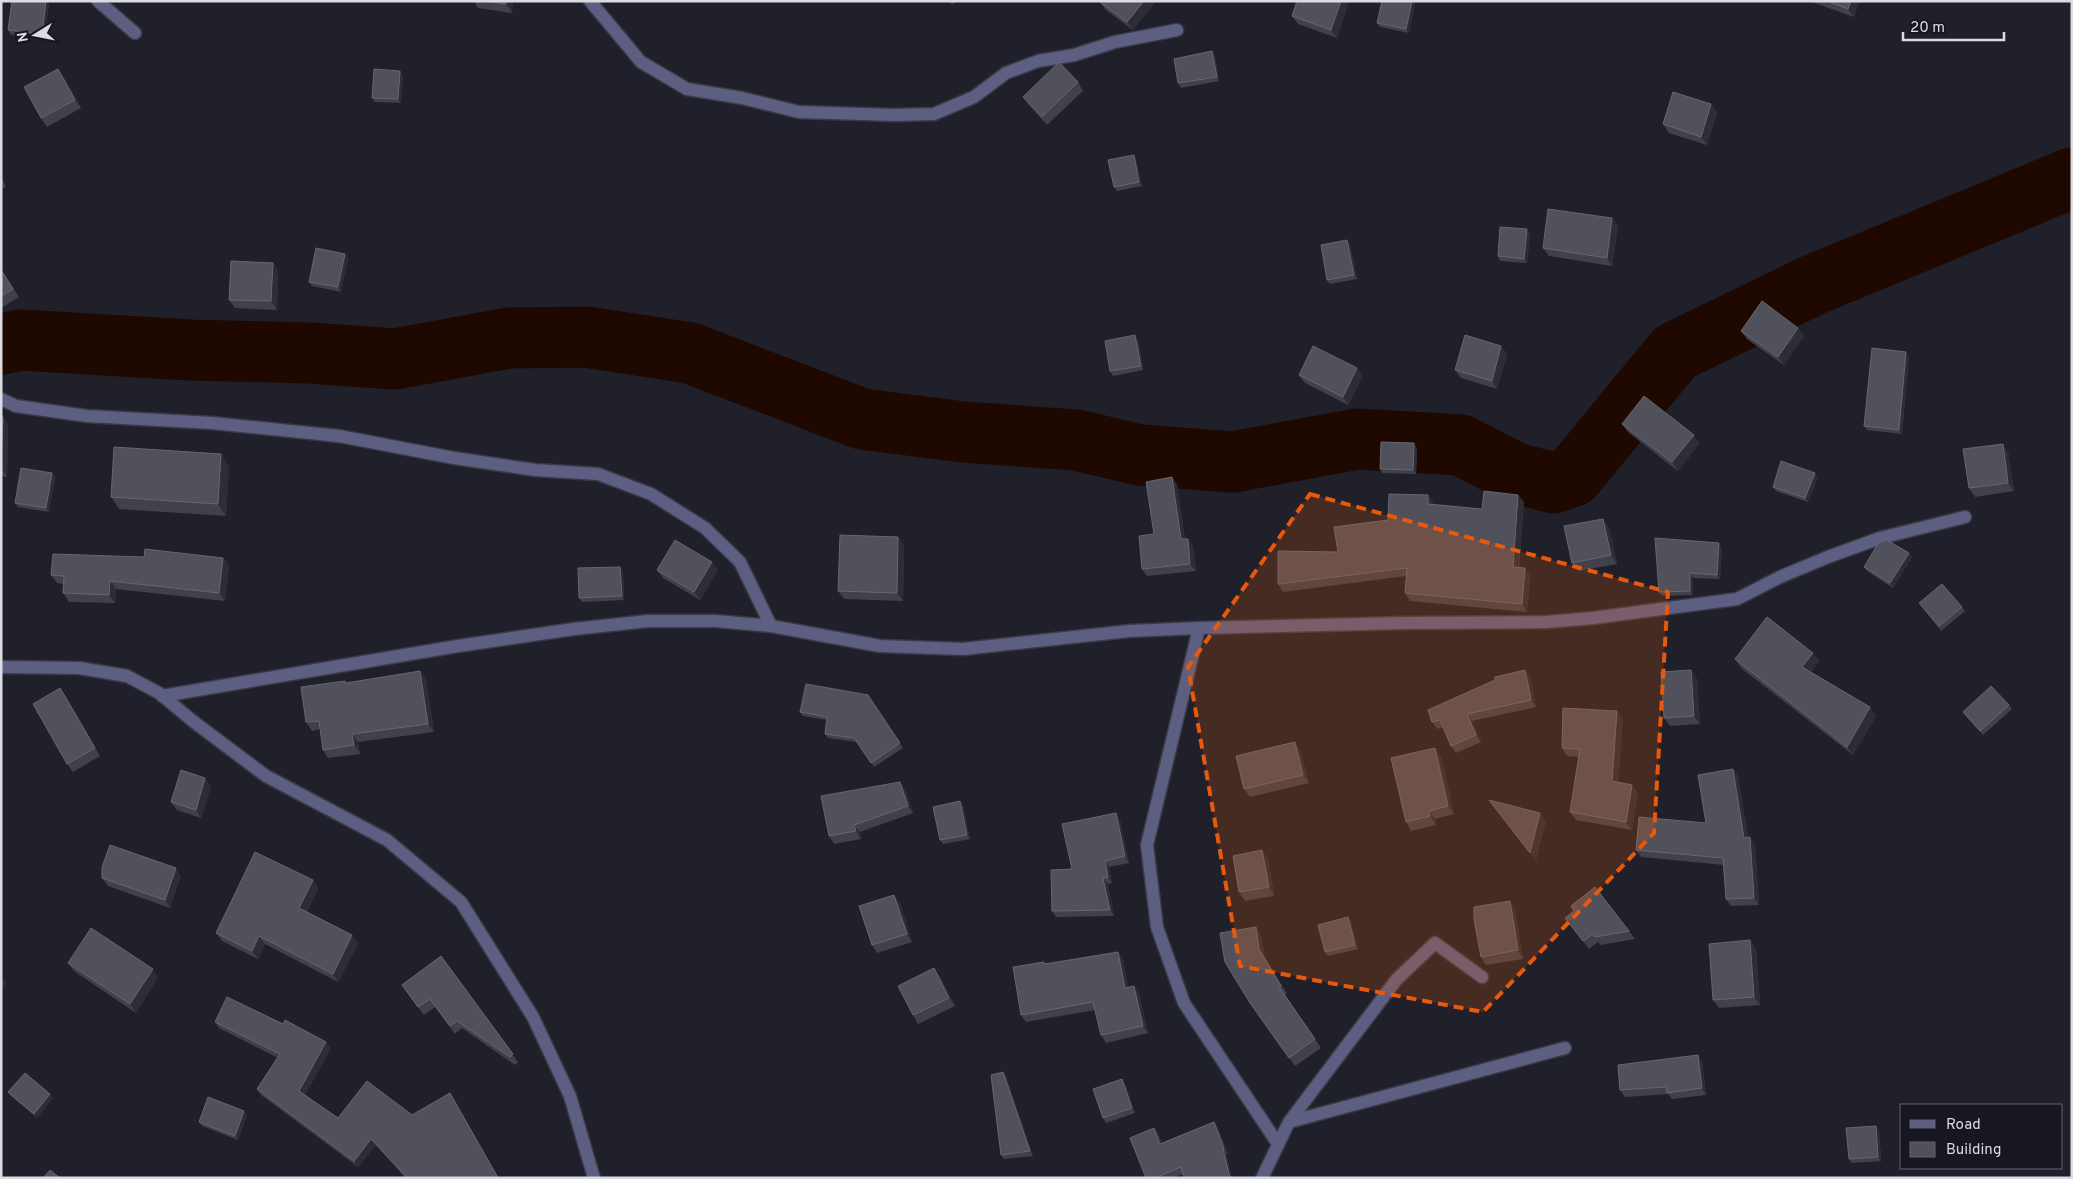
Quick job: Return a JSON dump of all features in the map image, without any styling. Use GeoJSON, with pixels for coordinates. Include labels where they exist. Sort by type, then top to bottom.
{"type":"FeatureCollection","features":[{"type":"Feature","properties":{"kind":"street"},"geometry":{"type":"LineString","coordinates":[[98,1],[135,34]]}},
{"type":"Feature","properties":{"kind":"street"},"geometry":{"type":"LineString","coordinates":[[590,1],[641,62],[688,89],[742,98],[798,112],[894,115],[934,114],[974,98],[1006,73],[1038,61],[1074,55],[1115,42],[1178,30]]}},
{"type":"Feature","properties":{"kind":"street"},"geometry":{"type":"LineString","coordinates":[[1,399],[16,406],[86,416],[212,422],[339,436],[463,460],[535,470],[598,474],[651,494],[705,528],[740,562],[771,626]]}},
{"type":"Feature","properties":{"kind":"street"},"geometry":{"type":"LineString","coordinates":[[162,696],[304,671],[574,629],[648,621],[716,621],[771,626],[880,646],[963,649],[1129,632],[1199,628],[1547,622],[1593,618],[1737,599],[1780,576],[1880,538],[1965,517]]}},
{"type":"Feature","properties":{"kind":"street"},"geometry":{"type":"LineString","coordinates":[[1199,628],[1147,845],[1157,927],[1184,1003],[1278,1144]]}},
{"type":"Feature","properties":{"kind":"street"},"geometry":{"type":"LineString","coordinates":[[1,667],[79,668],[127,676],[162,696],[266,776],[387,840],[461,902],[533,1016],[570,1096],[594,1178]]}},
{"type":"Feature","properties":{"kind":"street"},"geometry":{"type":"LineString","coordinates":[[1262,1178],[1289,1122],[1397,979],[1435,943],[1482,977]]}},
{"type":"Feature","properties":{"kind":"street"},"geometry":{"type":"LineString","coordinates":[[1289,1122],[1565,1048]]}},
{"type":"Feature","properties":{"kind":"highlighted area"},"geometry":{"type":"Polygon","coordinates":[[[1310,494],[1668,592],[1654,833],[1483,1012],[1240,966],[1188,667],[1310,494]]]}},
{"type":"Feature","properties":{"kind":"building"},"geometry":{"type":"Polygon","coordinates":[[[12,1],[46,1],[42,34],[8,30],[12,1]]]}},
{"type":"Feature","properties":{"kind":"building"},"geometry":{"type":"Polygon","coordinates":[[[485,1],[506,1],[506,4],[485,1]]]}},
{"type":"Feature","properties":{"kind":"building"},"geometry":{"type":"Polygon","coordinates":[[[1101,1],[1144,1],[1127,22],[1101,1]]]}},
{"type":"Feature","properties":{"kind":"building"},"geometry":{"type":"Polygon","coordinates":[[[1297,1],[1341,1],[1331,30],[1292,16],[1297,1]]]}},
{"type":"Feature","properties":{"kind":"building"},"geometry":{"type":"Polygon","coordinates":[[[1382,1],[1412,1],[1406,29],[1377,23],[1382,1]]]}},
{"type":"Feature","properties":{"kind":"building"},"geometry":{"type":"Polygon","coordinates":[[[1827,1],[1851,1],[1848,9],[1827,1]]]}},
{"type":"Feature","properties":{"kind":"building"},"geometry":{"type":"Polygon","coordinates":[[[1212,51],[1217,77],[1178,83],[1174,59],[1212,51]]]}},
{"type":"Feature","properties":{"kind":"building"},"geometry":{"type":"Polygon","coordinates":[[[1059,62],[1078,82],[1042,117],[1023,97],[1059,62]]]}},
{"type":"Feature","properties":{"kind":"building"},"geometry":{"type":"Polygon","coordinates":[[[58,69],[75,100],[41,118],[24,87],[58,69]]]}},
{"type":"Feature","properties":{"kind":"building"},"geometry":{"type":"Polygon","coordinates":[[[374,69],[400,71],[398,99],[372,98],[374,69]]]}},
{"type":"Feature","properties":{"kind":"building"},"geometry":{"type":"Polygon","coordinates":[[[1673,92],[1711,104],[1701,137],[1663,124],[1673,92]]]}},
{"type":"Feature","properties":{"kind":"building"},"geometry":{"type":"Polygon","coordinates":[[[1134,155],[1139,182],[1114,187],[1108,160],[1134,155]]]}},
{"type":"Feature","properties":{"kind":"building"},"geometry":{"type":"Polygon","coordinates":[[[1548,209],[1612,218],[1607,258],[1543,248],[1548,209]]]}},
{"type":"Feature","properties":{"kind":"building"},"geometry":{"type":"Polygon","coordinates":[[[1500,227],[1527,229],[1524,259],[1498,256],[1500,227]]]}},
{"type":"Feature","properties":{"kind":"building"},"geometry":{"type":"Polygon","coordinates":[[[1347,240],[1354,275],[1327,280],[1321,245],[1347,240]]]}},
{"type":"Feature","properties":{"kind":"building"},"geometry":{"type":"Polygon","coordinates":[[[316,248],[345,254],[338,287],[309,282],[316,248]]]}},
{"type":"Feature","properties":{"kind":"building"},"geometry":{"type":"Polygon","coordinates":[[[231,261],[273,263],[271,301],[229,300],[231,261]]]}},
{"type":"Feature","properties":{"kind":"building"},"geometry":{"type":"Polygon","coordinates":[[[1,270],[13,289],[1,296],[1,270]]]}},
{"type":"Feature","properties":{"kind":"building"},"geometry":{"type":"Polygon","coordinates":[[[1762,301],[1798,328],[1778,357],[1741,331],[1762,301]]]}},
{"type":"Feature","properties":{"kind":"building"},"geometry":{"type":"Polygon","coordinates":[[[1135,335],[1141,366],[1110,371],[1105,341],[1135,335]]]}},
{"type":"Feature","properties":{"kind":"building"},"geometry":{"type":"Polygon","coordinates":[[[1465,335],[1501,346],[1492,381],[1455,370],[1465,335]]]}},
{"type":"Feature","properties":{"kind":"building"},"geometry":{"type":"Polygon","coordinates":[[[1313,346],[1357,368],[1343,397],[1299,375],[1313,346]]]}},
{"type":"Feature","properties":{"kind":"building"},"geometry":{"type":"Polygon","coordinates":[[[1872,348],[1906,352],[1899,430],[1864,426],[1872,348]]]}},
{"type":"Feature","properties":{"kind":"building"},"geometry":{"type":"Polygon","coordinates":[[[1644,396],[1694,435],[1672,462],[1622,424],[1644,396]]]}},
{"type":"Feature","properties":{"kind":"building"},"geometry":{"type":"Polygon","coordinates":[[[1,416],[3,417],[1,468],[1,416]]]}},
{"type":"Feature","properties":{"kind":"building"},"geometry":{"type":"Polygon","coordinates":[[[1381,442],[1414,443],[1413,470],[1380,469],[1381,442]]]}},
{"type":"Feature","properties":{"kind":"building"},"geometry":{"type":"Polygon","coordinates":[[[2003,444],[2008,483],[1969,488],[1963,449],[2003,444]]]}},
{"type":"Feature","properties":{"kind":"building"},"geometry":{"type":"Polygon","coordinates":[[[114,447],[221,454],[218,504],[111,497],[114,447]]]}},
{"type":"Feature","properties":{"kind":"building"},"geometry":{"type":"Polygon","coordinates":[[[1781,461],[1815,473],[1805,498],[1773,487],[1781,461]]]}},
{"type":"Feature","properties":{"kind":"building"},"geometry":{"type":"Polygon","coordinates":[[[21,468],[52,473],[46,508],[15,503],[21,468]]]}},
{"type":"Feature","properties":{"kind":"building"},"geometry":{"type":"Polygon","coordinates":[[[1172,477],[1181,539],[1188,539],[1190,564],[1142,569],[1139,536],[1154,534],[1146,482],[1172,477]]]}},
{"type":"Feature","properties":{"kind":"building"},"geometry":{"type":"Polygon","coordinates":[[[1484,491],[1518,495],[1513,567],[1525,568],[1522,604],[1405,593],[1407,568],[1278,584],[1278,551],[1338,552],[1334,527],[1388,520],[1389,494],[1428,495],[1428,504],[1482,509],[1484,491]]]}},
{"type":"Feature","properties":{"kind":"building"},"geometry":{"type":"Polygon","coordinates":[[[1603,519],[1611,555],[1572,563],[1564,526],[1603,519]]]}},
{"type":"Feature","properties":{"kind":"building"},"geometry":{"type":"Polygon","coordinates":[[[840,535],[898,537],[897,593],[838,591],[840,535]]]}},
{"type":"Feature","properties":{"kind":"building"},"geometry":{"type":"Polygon","coordinates":[[[1655,538],[1719,543],[1717,575],[1690,573],[1690,591],[1659,592],[1655,538]]]}},
{"type":"Feature","properties":{"kind":"building"},"geometry":{"type":"Polygon","coordinates":[[[675,540],[712,562],[694,592],[657,570],[675,540]]]}},
{"type":"Feature","properties":{"kind":"building"},"geometry":{"type":"Polygon","coordinates":[[[1887,540],[1909,553],[1890,583],[1864,567],[1879,542],[1887,540]]]}},
{"type":"Feature","properties":{"kind":"building"},"geometry":{"type":"Polygon","coordinates":[[[145,549],[223,558],[219,593],[110,581],[109,595],[63,593],[64,576],[51,575],[53,554],[144,557],[145,549]]]}},
{"type":"Feature","properties":{"kind":"building"},"geometry":{"type":"Polygon","coordinates":[[[620,567],[622,596],[579,598],[578,568],[620,567]]]}},
{"type":"Feature","properties":{"kind":"building"},"geometry":{"type":"Polygon","coordinates":[[[1942,584],[1962,607],[1939,626],[1919,603],[1942,584]]]}},
{"type":"Feature","properties":{"kind":"building"},"geometry":{"type":"Polygon","coordinates":[[[1767,617],[1813,653],[1802,667],[1870,707],[1847,747],[1735,659],[1767,617]]]}},
{"type":"Feature","properties":{"kind":"building"},"geometry":{"type":"Polygon","coordinates":[[[1525,670],[1531,700],[1467,714],[1476,735],[1451,746],[1440,720],[1432,722],[1428,710],[1495,680],[1495,677],[1525,670]]]}},
{"type":"Feature","properties":{"kind":"building"},"geometry":{"type":"Polygon","coordinates":[[[1691,670],[1694,716],[1664,718],[1661,672],[1691,670]]]}},
{"type":"Feature","properties":{"kind":"building"},"geometry":{"type":"Polygon","coordinates":[[[420,671],[428,724],[352,734],[354,745],[323,750],[319,721],[306,722],[301,687],[345,681],[346,683],[420,671]]]}},
{"type":"Feature","properties":{"kind":"building"},"geometry":{"type":"Polygon","coordinates":[[[806,684],[868,695],[900,743],[871,763],[854,738],[825,734],[827,717],[800,712],[806,684]]]}},
{"type":"Feature","properties":{"kind":"building"},"geometry":{"type":"Polygon","coordinates":[[[1991,686],[2009,705],[1980,731],[1963,712],[1991,686]]]}},
{"type":"Feature","properties":{"kind":"building"},"geometry":{"type":"Polygon","coordinates":[[[60,688],[95,748],[67,764],[33,704],[60,688]]]}},
{"type":"Feature","properties":{"kind":"building"},"geometry":{"type":"Polygon","coordinates":[[[1563,708],[1617,711],[1612,781],[1632,785],[1626,822],[1570,812],[1580,749],[1562,748],[1563,708]]]}},
{"type":"Feature","properties":{"kind":"building"},"geometry":{"type":"Polygon","coordinates":[[[1295,742],[1303,775],[1244,789],[1236,756],[1295,742]]]}},
{"type":"Feature","properties":{"kind":"building"},"geometry":{"type":"Polygon","coordinates":[[[1435,748],[1448,806],[1429,811],[1430,816],[1406,822],[1391,758],[1435,748]]]}},
{"type":"Feature","properties":{"kind":"building"},"geometry":{"type":"Polygon","coordinates":[[[1733,769],[1744,838],[1750,837],[1754,898],[1726,899],[1723,858],[1636,850],[1639,817],[1706,823],[1698,775],[1733,769]]]}},
{"type":"Feature","properties":{"kind":"building"},"geometry":{"type":"Polygon","coordinates":[[[181,770],[205,778],[196,810],[171,802],[181,770]]]}},
{"type":"Feature","properties":{"kind":"building"},"geometry":{"type":"Polygon","coordinates":[[[900,782],[908,806],[854,825],[856,831],[829,836],[821,796],[900,782]]]}},
{"type":"Feature","properties":{"kind":"building"},"geometry":{"type":"Polygon","coordinates":[[[1489,800],[1540,813],[1530,853],[1489,800]]]}},
{"type":"Feature","properties":{"kind":"building"},"geometry":{"type":"Polygon","coordinates":[[[960,801],[967,835],[940,840],[933,807],[960,801]]]}},
{"type":"Feature","properties":{"kind":"building"},"geometry":{"type":"Polygon","coordinates":[[[1116,813],[1125,856],[1105,861],[1108,877],[1103,878],[1110,910],[1052,911],[1051,870],[1072,869],[1062,824],[1116,813]]]}},
{"type":"Feature","properties":{"kind":"building"},"geometry":{"type":"Polygon","coordinates":[[[110,845],[176,868],[165,900],[102,878],[102,867],[110,845]]]}},
{"type":"Feature","properties":{"kind":"building"},"geometry":{"type":"Polygon","coordinates":[[[1262,850],[1269,887],[1239,892],[1233,856],[1262,850]]]}},
{"type":"Feature","properties":{"kind":"building"},"geometry":{"type":"Polygon","coordinates":[[[255,852],[313,880],[299,908],[352,935],[333,974],[259,936],[252,951],[216,933],[255,852]]]}},
{"type":"Feature","properties":{"kind":"building"},"geometry":{"type":"Polygon","coordinates":[[[1595,887],[1629,931],[1595,937],[1593,934],[1583,941],[1565,918],[1574,911],[1571,906],[1595,887]]]}},
{"type":"Feature","properties":{"kind":"building"},"geometry":{"type":"Polygon","coordinates":[[[894,895],[907,934],[872,945],[859,906],[894,895]]]}},
{"type":"Feature","properties":{"kind":"building"},"geometry":{"type":"Polygon","coordinates":[[[1510,901],[1518,950],[1481,957],[1474,919],[1474,907],[1510,901]]]}},
{"type":"Feature","properties":{"kind":"building"},"geometry":{"type":"Polygon","coordinates":[[[1348,917],[1355,945],[1325,952],[1318,925],[1348,917]]]}},
{"type":"Feature","properties":{"kind":"building"},"geometry":{"type":"Polygon","coordinates":[[[1256,927],[1259,949],[1281,986],[1279,987],[1315,1039],[1289,1058],[1250,1003],[1225,962],[1220,933],[1256,927]]]}},
{"type":"Feature","properties":{"kind":"building"},"geometry":{"type":"Polygon","coordinates":[[[91,928],[153,969],[130,1004],[68,963],[91,928]]]}},
{"type":"Feature","properties":{"kind":"building"},"geometry":{"type":"Polygon","coordinates":[[[1750,940],[1754,997],[1713,1000],[1709,944],[1750,940]]]}},
{"type":"Feature","properties":{"kind":"building"},"geometry":{"type":"Polygon","coordinates":[[[1118,952],[1125,988],[1134,986],[1143,1026],[1101,1035],[1093,1002],[1021,1015],[1013,967],[1044,962],[1045,964],[1118,952]]]}},
{"type":"Feature","properties":{"kind":"building"},"geometry":{"type":"Polygon","coordinates":[[[441,956],[513,1054],[510,1057],[457,1021],[450,1026],[430,999],[418,1007],[402,985],[441,956]]]}},
{"type":"Feature","properties":{"kind":"building"},"geometry":{"type":"Polygon","coordinates":[[[934,968],[949,998],[913,1015],[898,986],[934,968]]]}},
{"type":"Feature","properties":{"kind":"building"},"geometry":{"type":"Polygon","coordinates":[[[227,997],[283,1024],[285,1020],[326,1042],[299,1091],[338,1118],[367,1081],[412,1115],[450,1093],[498,1178],[407,1178],[371,1139],[354,1161],[257,1089],[280,1054],[215,1022],[227,997]]]}},
{"type":"Feature","properties":{"kind":"building"},"geometry":{"type":"Polygon","coordinates":[[[1698,1055],[1702,1088],[1667,1093],[1666,1087],[1620,1090],[1618,1065],[1698,1055]]]}},
{"type":"Feature","properties":{"kind":"building"},"geometry":{"type":"Polygon","coordinates":[[[1003,1072],[1030,1151],[1001,1155],[991,1075],[1003,1072]]]}},
{"type":"Feature","properties":{"kind":"building"},"geometry":{"type":"Polygon","coordinates":[[[25,1073],[50,1094],[34,1114],[8,1092],[25,1073]]]}},
{"type":"Feature","properties":{"kind":"building"},"geometry":{"type":"Polygon","coordinates":[[[1122,1079],[1132,1108],[1103,1118],[1093,1089],[1122,1079]]]}},
{"type":"Feature","properties":{"kind":"building"},"geometry":{"type":"Polygon","coordinates":[[[208,1097],[244,1111],[235,1136],[199,1122],[208,1097]]]}},
{"type":"Feature","properties":{"kind":"building"},"geometry":{"type":"Polygon","coordinates":[[[1214,1122],[1224,1148],[1230,1178],[1184,1178],[1181,1167],[1155,1178],[1146,1178],[1130,1138],[1154,1128],[1160,1144],[1214,1122]]]}},
{"type":"Feature","properties":{"kind":"building"},"geometry":{"type":"Polygon","coordinates":[[[1876,1126],[1878,1157],[1849,1159],[1846,1128],[1876,1126]]]}},
{"type":"Feature","properties":{"kind":"building"},"geometry":{"type":"Polygon","coordinates":[[[50,1170],[60,1178],[43,1178],[50,1170]]]}},
{"type":"Feature","properties":{"kind":"waterway"},"geometry":{"type":"LineString","coordinates":[[1,344],[21,340],[190,350],[309,353],[395,359],[509,338],[586,337],[690,353],[862,419],[963,432],[1076,440],[1140,455],[1233,462],[1357,439],[1461,445],[1515,473],[1554,483],[1573,476],[1675,352],[1813,285],[2072,178]]}}]}
